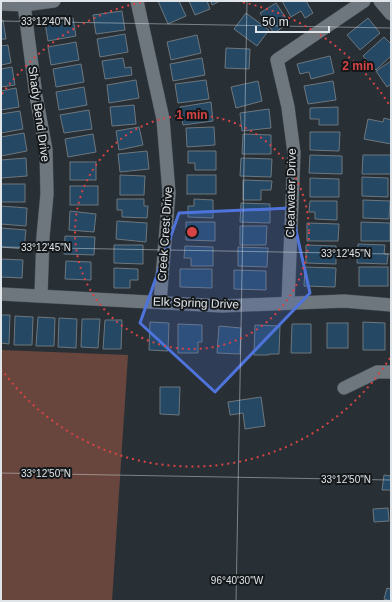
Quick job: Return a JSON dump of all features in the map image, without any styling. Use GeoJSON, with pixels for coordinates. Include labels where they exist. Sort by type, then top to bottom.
{"type":"FeatureCollection","features":[{"type":"Feature","properties":{"kind":"street"},"geometry":{"type":"LineString","coordinates":[[1,4],[24,5],[54,1]]}},
{"type":"Feature","properties":{"kind":"street","name":"Creek Crest Drive"},"geometry":{"type":"LineString","coordinates":[[137,1],[163,119],[169,193],[160,302]]}},
{"type":"Feature","properties":{"kind":"street","name":"Clearwater Drive"},"geometry":{"type":"LineString","coordinates":[[288,303],[294,153],[288,108],[277,60],[364,1]]}},
{"type":"Feature","properties":{"kind":"street"},"geometry":{"type":"LineString","coordinates":[[380,1],[391,14]]}},
{"type":"Feature","properties":{"kind":"street","name":"Shady Bend Drive"},"geometry":{"type":"LineString","coordinates":[[24,5],[36,96],[46,150],[48,194],[43,237],[41,295]]}},
{"type":"Feature","properties":{"kind":"street","name":"Elk Spring Drive"},"geometry":{"type":"LineString","coordinates":[[1,294],[222,306],[344,301],[391,305]]}},
{"type":"Feature","properties":{"kind":"street"},"geometry":{"type":"LineString","coordinates":[[344,388],[377,372],[391,372]]}},
{"type":"Feature","properties":{"kind":"highlighted area"},"geometry":{"type":"Polygon","coordinates":[[[291,208],[310,293],[215,392],[140,323],[179,213],[291,208]]]}},
{"type":"Feature","properties":{"kind":"shaded area"},"geometry":{"type":"Polygon","coordinates":[[[1,350],[128,355],[112,601],[1,601],[1,350]]]}},
{"type":"Feature","properties":{"kind":"building"},"geometry":{"type":"Polygon","coordinates":[[[158,1],[179,1],[186,16],[168,24],[158,1]]]}},
{"type":"Feature","properties":{"kind":"building"},"geometry":{"type":"Polygon","coordinates":[[[189,1],[207,1],[210,9],[195,15],[189,1]]]}},
{"type":"Feature","properties":{"kind":"building"},"geometry":{"type":"Polygon","coordinates":[[[211,1],[220,1],[212,5],[211,1]]]}},
{"type":"Feature","properties":{"kind":"building"},"geometry":{"type":"Polygon","coordinates":[[[282,1],[306,1],[313,13],[305,18],[301,11],[291,17],[282,1]]]}},
{"type":"Feature","properties":{"kind":"building"},"geometry":{"type":"Polygon","coordinates":[[[276,3],[289,23],[274,33],[260,13],[276,3]]]}},
{"type":"Feature","properties":{"kind":"building"},"geometry":{"type":"Polygon","coordinates":[[[122,11],[125,30],[96,34],[93,15],[122,11]]]}},
{"type":"Feature","properties":{"kind":"building"},"geometry":{"type":"Polygon","coordinates":[[[246,13],[269,30],[257,46],[234,29],[246,13]]]}},
{"type":"Feature","properties":{"kind":"building"},"geometry":{"type":"Polygon","coordinates":[[[73,18],[76,36],[48,41],[45,23],[73,18]]]}},
{"type":"Feature","properties":{"kind":"building"},"geometry":{"type":"Polygon","coordinates":[[[368,18],[380,33],[360,50],[347,35],[368,18]]]}},
{"type":"Feature","properties":{"kind":"building"},"geometry":{"type":"Polygon","coordinates":[[[3,20],[6,39],[1,39],[1,21],[3,20]]]}},
{"type":"Feature","properties":{"kind":"building"},"geometry":{"type":"Polygon","coordinates":[[[125,34],[128,52],[100,57],[97,39],[125,34]]]}},
{"type":"Feature","properties":{"kind":"building"},"geometry":{"type":"Polygon","coordinates":[[[197,35],[201,53],[171,60],[167,42],[197,35]]]}},
{"type":"Feature","properties":{"kind":"building"},"geometry":{"type":"Polygon","coordinates":[[[384,37],[391,44],[391,56],[376,70],[363,56],[384,37]]]}},
{"type":"Feature","properties":{"kind":"building"},"geometry":{"type":"Polygon","coordinates":[[[76,42],[79,60],[51,65],[48,47],[76,42]]]}},
{"type":"Feature","properties":{"kind":"building"},"geometry":{"type":"Polygon","coordinates":[[[8,45],[11,63],[1,65],[1,46],[8,45]]]}},
{"type":"Feature","properties":{"kind":"building"},"geometry":{"type":"Polygon","coordinates":[[[226,48],[250,49],[249,69],[225,68],[226,48]]]}},
{"type":"Feature","properties":{"kind":"building"},"geometry":{"type":"Polygon","coordinates":[[[330,56],[334,73],[311,79],[309,72],[300,74],[297,64],[330,56]]]}},
{"type":"Feature","properties":{"kind":"building"},"geometry":{"type":"Polygon","coordinates":[[[123,58],[125,68],[131,67],[132,75],[105,79],[102,61],[123,58]]]}},
{"type":"Feature","properties":{"kind":"building"},"geometry":{"type":"Polygon","coordinates":[[[202,58],[205,75],[173,81],[170,64],[202,58]]]}},
{"type":"Feature","properties":{"kind":"building"},"geometry":{"type":"Polygon","coordinates":[[[391,61],[391,84],[387,87],[376,71],[391,61]]]}},
{"type":"Feature","properties":{"kind":"building"},"geometry":{"type":"Polygon","coordinates":[[[81,64],[84,82],[56,87],[53,69],[81,64]]]}},
{"type":"Feature","properties":{"kind":"building"},"geometry":{"type":"Polygon","coordinates":[[[12,67],[15,85],[1,87],[1,69],[12,67]]]}},
{"type":"Feature","properties":{"kind":"building"},"geometry":{"type":"Polygon","coordinates":[[[136,80],[139,98],[109,103],[107,85],[136,80]]]}},
{"type":"Feature","properties":{"kind":"building"},"geometry":{"type":"Polygon","coordinates":[[[206,80],[209,99],[178,103],[175,84],[206,80]]]}},
{"type":"Feature","properties":{"kind":"building"},"geometry":{"type":"Polygon","coordinates":[[[258,81],[262,101],[236,108],[231,87],[258,81]]]}},
{"type":"Feature","properties":{"kind":"building"},"geometry":{"type":"Polygon","coordinates":[[[333,81],[336,100],[308,104],[304,86],[333,81]]]}},
{"type":"Feature","properties":{"kind":"building"},"geometry":{"type":"Polygon","coordinates":[[[84,87],[87,105],[59,110],[56,92],[84,87]]]}},
{"type":"Feature","properties":{"kind":"building"},"geometry":{"type":"Polygon","coordinates":[[[16,88],[19,107],[1,110],[1,91],[16,88]]]}},
{"type":"Feature","properties":{"kind":"building"},"geometry":{"type":"Polygon","coordinates":[[[211,102],[213,121],[183,125],[180,107],[211,102]]]}},
{"type":"Feature","properties":{"kind":"building"},"geometry":{"type":"Polygon","coordinates":[[[134,105],[136,124],[112,126],[110,107],[134,105]]]}},
{"type":"Feature","properties":{"kind":"building"},"geometry":{"type":"Polygon","coordinates":[[[338,107],[338,125],[319,125],[319,119],[310,119],[310,108],[338,107]]]}},
{"type":"Feature","properties":{"kind":"building"},"geometry":{"type":"Polygon","coordinates":[[[269,109],[271,128],[242,131],[240,113],[269,109]]]}},
{"type":"Feature","properties":{"kind":"building"},"geometry":{"type":"Polygon","coordinates":[[[89,110],[92,129],[64,133],[60,115],[89,110]]]}},
{"type":"Feature","properties":{"kind":"building"},"geometry":{"type":"Polygon","coordinates":[[[20,111],[23,129],[1,133],[1,114],[20,111]]]}},
{"type":"Feature","properties":{"kind":"building"},"geometry":{"type":"Polygon","coordinates":[[[384,118],[391,120],[391,144],[364,139],[368,119],[383,122],[384,118]]]}},
{"type":"Feature","properties":{"kind":"building"},"geometry":{"type":"Polygon","coordinates":[[[139,127],[143,145],[119,150],[116,131],[139,127]]]}},
{"type":"Feature","properties":{"kind":"building"},"geometry":{"type":"Polygon","coordinates":[[[214,127],[215,145],[187,147],[186,128],[214,127]]]}},
{"type":"Feature","properties":{"kind":"building"},"geometry":{"type":"Polygon","coordinates":[[[310,132],[340,132],[339,151],[310,150],[310,132]]]}},
{"type":"Feature","properties":{"kind":"building"},"geometry":{"type":"Polygon","coordinates":[[[24,133],[27,151],[1,156],[1,137],[24,133]]]}},
{"type":"Feature","properties":{"kind":"building"},"geometry":{"type":"Polygon","coordinates":[[[93,134],[96,152],[68,157],[65,139],[93,134]]]}},
{"type":"Feature","properties":{"kind":"building"},"geometry":{"type":"Polygon","coordinates":[[[243,134],[271,135],[271,154],[242,154],[243,134]]]}},
{"type":"Feature","properties":{"kind":"building"},"geometry":{"type":"Polygon","coordinates":[[[147,151],[149,169],[120,172],[118,154],[147,151]]]}},
{"type":"Feature","properties":{"kind":"building"},"geometry":{"type":"Polygon","coordinates":[[[188,151],[216,151],[216,170],[195,170],[195,163],[188,163],[188,151]]]}},
{"type":"Feature","properties":{"kind":"building"},"geometry":{"type":"Polygon","coordinates":[[[310,155],[342,156],[342,174],[309,173],[310,155]]]}},
{"type":"Feature","properties":{"kind":"building"},"geometry":{"type":"Polygon","coordinates":[[[363,155],[391,155],[391,174],[362,174],[363,155]]]}},
{"type":"Feature","properties":{"kind":"building"},"geometry":{"type":"Polygon","coordinates":[[[26,158],[27,176],[1,178],[1,160],[26,158]]]}},
{"type":"Feature","properties":{"kind":"building"},"geometry":{"type":"Polygon","coordinates":[[[241,158],[272,159],[271,177],[240,176],[241,158]]]}},
{"type":"Feature","properties":{"kind":"building"},"geometry":{"type":"Polygon","coordinates":[[[70,162],[96,162],[96,180],[70,180],[70,162]]]}},
{"type":"Feature","properties":{"kind":"building"},"geometry":{"type":"Polygon","coordinates":[[[120,175],[145,176],[144,195],[120,195],[120,175]]]}},
{"type":"Feature","properties":{"kind":"building"},"geometry":{"type":"Polygon","coordinates":[[[187,175],[216,175],[216,194],[187,194],[187,175]]]}},
{"type":"Feature","properties":{"kind":"building"},"geometry":{"type":"Polygon","coordinates":[[[362,177],[388,178],[388,197],[362,196],[362,177]]]}},
{"type":"Feature","properties":{"kind":"building"},"geometry":{"type":"Polygon","coordinates":[[[310,178],[339,179],[339,197],[310,197],[310,178]]]}},
{"type":"Feature","properties":{"kind":"building"},"geometry":{"type":"Polygon","coordinates":[[[243,180],[272,181],[271,190],[261,190],[261,200],[243,200],[243,180]]]}},
{"type":"Feature","properties":{"kind":"building"},"geometry":{"type":"Polygon","coordinates":[[[1,184],[25,184],[25,202],[1,202],[1,184]]]}},
{"type":"Feature","properties":{"kind":"building"},"geometry":{"type":"Polygon","coordinates":[[[70,186],[98,186],[98,205],[70,205],[70,186]]]}},
{"type":"Feature","properties":{"kind":"building"},"geometry":{"type":"Polygon","coordinates":[[[117,199],[144,199],[144,206],[148,206],[147,218],[122,217],[122,210],[117,210],[117,199]]]}},
{"type":"Feature","properties":{"kind":"building"},"geometry":{"type":"Polygon","coordinates":[[[194,199],[213,200],[213,218],[188,217],[188,206],[194,206],[194,199]]]}},
{"type":"Feature","properties":{"kind":"building"},"geometry":{"type":"Polygon","coordinates":[[[363,200],[390,201],[389,219],[363,218],[363,200]]]}},
{"type":"Feature","properties":{"kind":"building"},"geometry":{"type":"Polygon","coordinates":[[[310,201],[337,201],[337,220],[315,219],[315,212],[309,212],[310,201]]]}},
{"type":"Feature","properties":{"kind":"building"},"geometry":{"type":"Polygon","coordinates":[[[241,203],[270,204],[270,223],[240,222],[241,203]]]}},
{"type":"Feature","properties":{"kind":"building"},"geometry":{"type":"Polygon","coordinates":[[[1,206],[27,208],[26,226],[1,224],[1,206]]]}},
{"type":"Feature","properties":{"kind":"building"},"geometry":{"type":"Polygon","coordinates":[[[70,211],[96,214],[94,232],[69,230],[70,211]]]}},
{"type":"Feature","properties":{"kind":"building"},"geometry":{"type":"Polygon","coordinates":[[[117,221],[147,223],[146,242],[116,239],[117,221]]]}},
{"type":"Feature","properties":{"kind":"building"},"geometry":{"type":"Polygon","coordinates":[[[186,222],[215,222],[215,241],[186,240],[186,222]]]}},
{"type":"Feature","properties":{"kind":"building"},"geometry":{"type":"Polygon","coordinates":[[[361,222],[390,223],[390,241],[361,241],[361,222]]]}},
{"type":"Feature","properties":{"kind":"building"},"geometry":{"type":"Polygon","coordinates":[[[307,223],[339,224],[338,241],[307,241],[307,223]]]}},
{"type":"Feature","properties":{"kind":"building"},"geometry":{"type":"Polygon","coordinates":[[[240,226],[267,226],[266,245],[240,245],[240,226]]]}},
{"type":"Feature","properties":{"kind":"building"},"geometry":{"type":"Polygon","coordinates":[[[1,228],[26,230],[24,249],[1,247],[1,228]]]}},
{"type":"Feature","properties":{"kind":"building"},"geometry":{"type":"Polygon","coordinates":[[[65,236],[95,237],[94,255],[64,254],[65,236]]]}},
{"type":"Feature","properties":{"kind":"building"},"geometry":{"type":"Polygon","coordinates":[[[358,244],[385,245],[384,254],[388,254],[387,264],[357,263],[358,244]]]}},
{"type":"Feature","properties":{"kind":"building"},"geometry":{"type":"Polygon","coordinates":[[[114,245],[143,245],[143,264],[114,263],[114,245]]]}},
{"type":"Feature","properties":{"kind":"building"},"geometry":{"type":"Polygon","coordinates":[[[306,245],[336,246],[336,264],[306,263],[306,245]]]}},
{"type":"Feature","properties":{"kind":"building"},"geometry":{"type":"Polygon","coordinates":[[[185,246],[213,247],[213,266],[191,266],[191,258],[184,258],[185,246]]]}},
{"type":"Feature","properties":{"kind":"building"},"geometry":{"type":"Polygon","coordinates":[[[238,247],[268,248],[267,267],[238,266],[238,247]]]}},
{"type":"Feature","properties":{"kind":"building"},"geometry":{"type":"Polygon","coordinates":[[[1,259],[23,260],[22,278],[1,277],[1,259]]]}},
{"type":"Feature","properties":{"kind":"building"},"geometry":{"type":"Polygon","coordinates":[[[66,261],[91,262],[91,280],[65,279],[66,261]]]}},
{"type":"Feature","properties":{"kind":"building"},"geometry":{"type":"Polygon","coordinates":[[[305,267],[336,268],[335,287],[304,286],[305,267]]]}},
{"type":"Feature","properties":{"kind":"building"},"geometry":{"type":"Polygon","coordinates":[[[359,267],[388,267],[388,286],[359,286],[359,267]]]}},
{"type":"Feature","properties":{"kind":"building"},"geometry":{"type":"Polygon","coordinates":[[[114,268],[138,269],[138,280],[130,280],[130,288],[114,288],[114,268]]]}},
{"type":"Feature","properties":{"kind":"building"},"geometry":{"type":"Polygon","coordinates":[[[180,269],[212,269],[212,288],[180,287],[180,269]]]}},
{"type":"Feature","properties":{"kind":"building"},"geometry":{"type":"Polygon","coordinates":[[[234,270],[266,271],[266,290],[234,289],[234,270]]]}},
{"type":"Feature","properties":{"kind":"building"},"geometry":{"type":"Polygon","coordinates":[[[1,315],[10,315],[9,344],[1,343],[1,315]]]}},
{"type":"Feature","properties":{"kind":"building"},"geometry":{"type":"Polygon","coordinates":[[[15,316],[33,317],[32,345],[14,345],[15,316]]]}},
{"type":"Feature","properties":{"kind":"building"},"geometry":{"type":"Polygon","coordinates":[[[38,317],[55,318],[54,346],[36,346],[38,317]]]}},
{"type":"Feature","properties":{"kind":"building"},"geometry":{"type":"Polygon","coordinates":[[[59,318],[77,319],[76,348],[58,347],[59,318]]]}},
{"type":"Feature","properties":{"kind":"building"},"geometry":{"type":"Polygon","coordinates":[[[82,319],[100,319],[98,348],[81,347],[82,319]]]}},
{"type":"Feature","properties":{"kind":"building"},"geometry":{"type":"Polygon","coordinates":[[[105,320],[122,320],[121,349],[103,349],[105,320]]]}},
{"type":"Feature","properties":{"kind":"building"},"geometry":{"type":"Polygon","coordinates":[[[150,322],[169,323],[168,351],[149,350],[150,322]]]}},
{"type":"Feature","properties":{"kind":"building"},"geometry":{"type":"Polygon","coordinates":[[[363,322],[385,323],[385,350],[363,350],[363,322]]]}},
{"type":"Feature","properties":{"kind":"building"},"geometry":{"type":"Polygon","coordinates":[[[327,323],[348,323],[348,348],[327,348],[327,323]]]}},
{"type":"Feature","properties":{"kind":"building"},"geometry":{"type":"Polygon","coordinates":[[[178,324],[202,325],[202,342],[198,342],[198,353],[178,353],[178,324]]]}},
{"type":"Feature","properties":{"kind":"building"},"geometry":{"type":"Polygon","coordinates":[[[292,324],[311,324],[311,353],[291,353],[292,324]]]}},
{"type":"Feature","properties":{"kind":"building"},"geometry":{"type":"Polygon","coordinates":[[[255,325],[280,326],[279,354],[254,355],[255,325]]]}},
{"type":"Feature","properties":{"kind":"building"},"geometry":{"type":"Polygon","coordinates":[[[219,326],[241,328],[240,354],[217,353],[219,326]]]}},
{"type":"Feature","properties":{"kind":"building"},"geometry":{"type":"Polygon","coordinates":[[[160,387],[180,387],[179,415],[160,414],[160,387]]]}},
{"type":"Feature","properties":{"kind":"building"},"geometry":{"type":"Polygon","coordinates":[[[261,397],[265,426],[245,429],[243,413],[230,415],[228,402],[261,397]]]}},
{"type":"Feature","properties":{"kind":"building"},"geometry":{"type":"Polygon","coordinates":[[[384,475],[391,476],[391,490],[382,490],[384,475]]]}},
{"type":"Feature","properties":{"kind":"building"},"geometry":{"type":"Polygon","coordinates":[[[388,508],[389,521],[374,522],[373,509],[388,508]]]}},
{"type":"Feature","properties":{"kind":"building"},"geometry":{"type":"Polygon","coordinates":[[[387,588],[391,589],[391,601],[384,599],[387,588]]]}}]}
